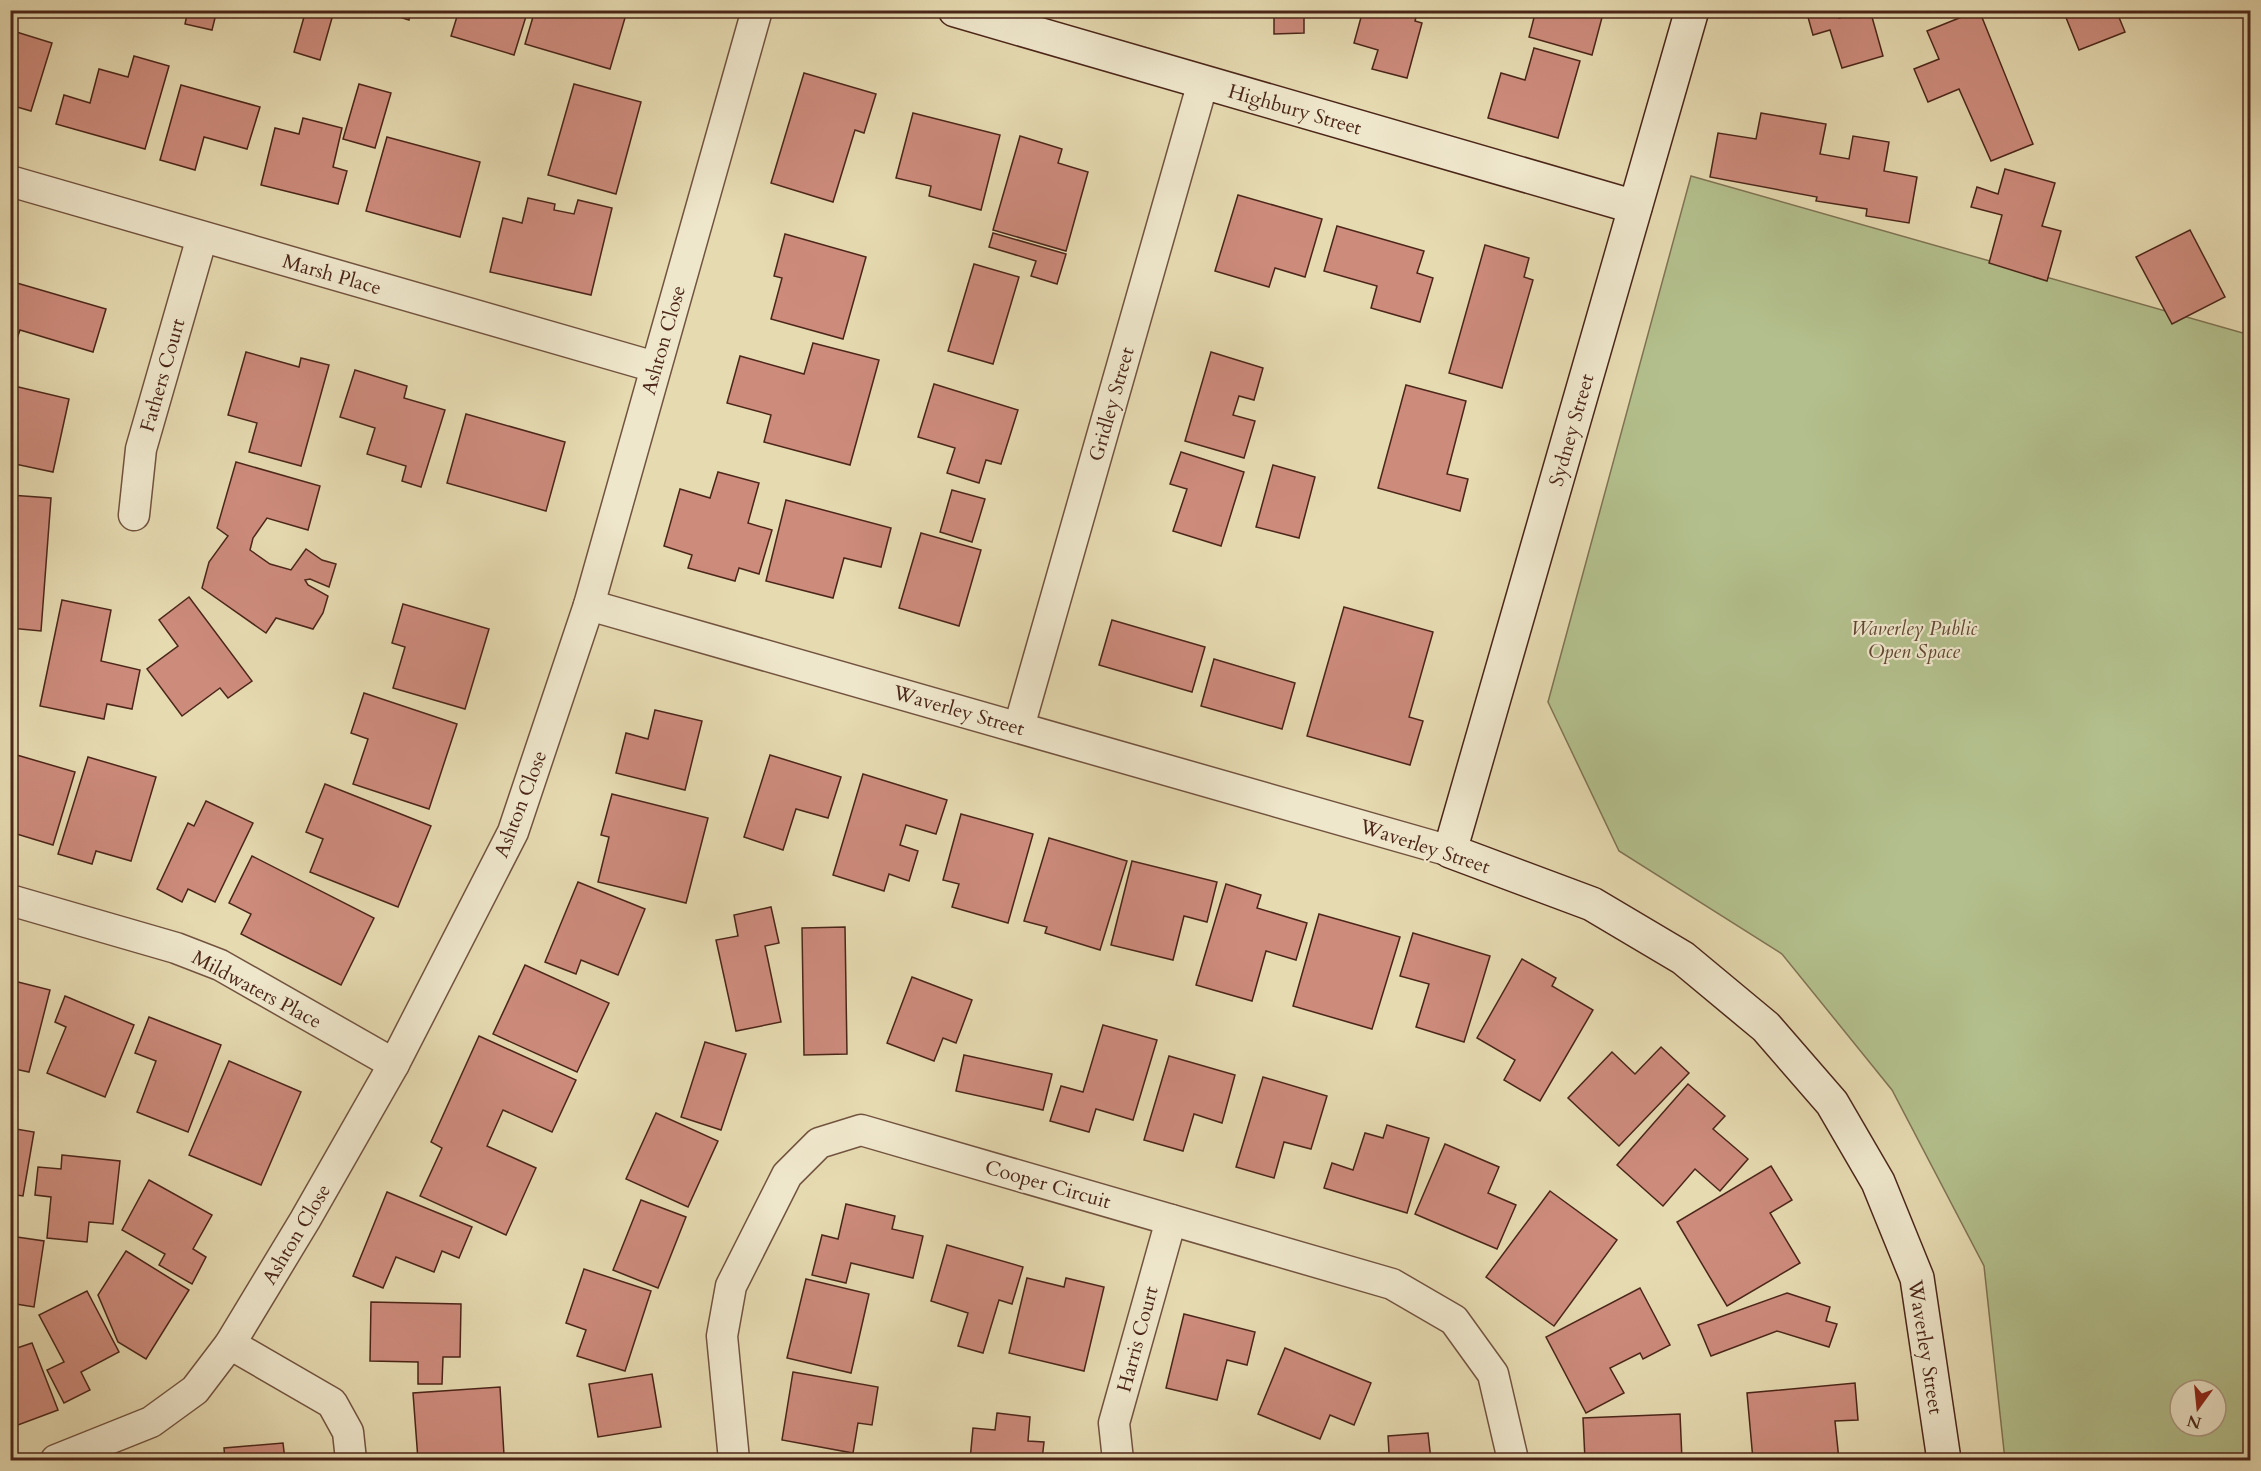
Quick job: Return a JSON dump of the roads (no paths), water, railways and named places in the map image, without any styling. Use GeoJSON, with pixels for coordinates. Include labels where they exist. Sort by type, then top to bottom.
{"type":"FeatureCollection","features":[{"type":"Feature","properties":{"kind":"street","name":"Ashton Close"},"geometry":{"type":"LineString","coordinates":[[56,1461],[151,1422],[195,1390],[230,1344],[305,1220],[394,1064],[513,832],[589,605],[757,10]]}},
{"type":"Feature","properties":{"kind":"street","name":"Highbury Street"},"geometry":{"type":"LineString","coordinates":[[955,10],[1635,207]]}},
{"type":"Feature","properties":{"kind":"street","name":"Sydney Street"},"geometry":{"type":"LineString","coordinates":[[1450,851],[1692,10]]}},
{"type":"Feature","properties":{"kind":"street","name":"Gridley Street"},"geometry":{"type":"LineString","coordinates":[[1019,727],[1203,82]]}},
{"type":"Feature","properties":{"kind":"street","name":"Marsh Place"},"geometry":{"type":"LineString","coordinates":[[10,181],[655,366]]}},
{"type":"Feature","properties":{"kind":"street","name":"Fathers Court"},"geometry":{"type":"LineString","coordinates":[[134,515],[141,448],[202,237]]}},
{"type":"Feature","properties":{"kind":"street","name":"Waverley Street"},"geometry":{"type":"LineString","coordinates":[[589,605],[1450,851],[1592,904],[1683,958],[1766,1027],[1832,1103],[1878,1182],[1917,1278],[1944,1461]]}},
{"type":"Feature","properties":{"kind":"street","name":"Mildwaters Place"},"geometry":{"type":"LineString","coordinates":[[10,900],[176,948],[220,965],[394,1064]]}},
{"type":"Feature","properties":{"kind":"street","name":"Cooper Circuit"},"geometry":{"type":"LineString","coordinates":[[734,1461],[722,1336],[731,1286],[787,1175],[819,1143],[861,1130],[1392,1284],[1454,1320],[1493,1374],[1513,1461]]}},
{"type":"Feature","properties":{"kind":"street","name":"Harris Court"},"geometry":{"type":"LineString","coordinates":[[1118,1461],[1114,1423],[1171,1220]]}},
{"type":"Feature","properties":{"kind":"street"},"geometry":{"type":"LineString","coordinates":[[230,1344],[332,1403],[348,1432],[351,1461]]}},
{"type":"Feature","properties":{"kind":"park label","name":"Waverley Public Open Space"},"geometry":{"type":"Point","coordinates":[1914,640]}}]}
